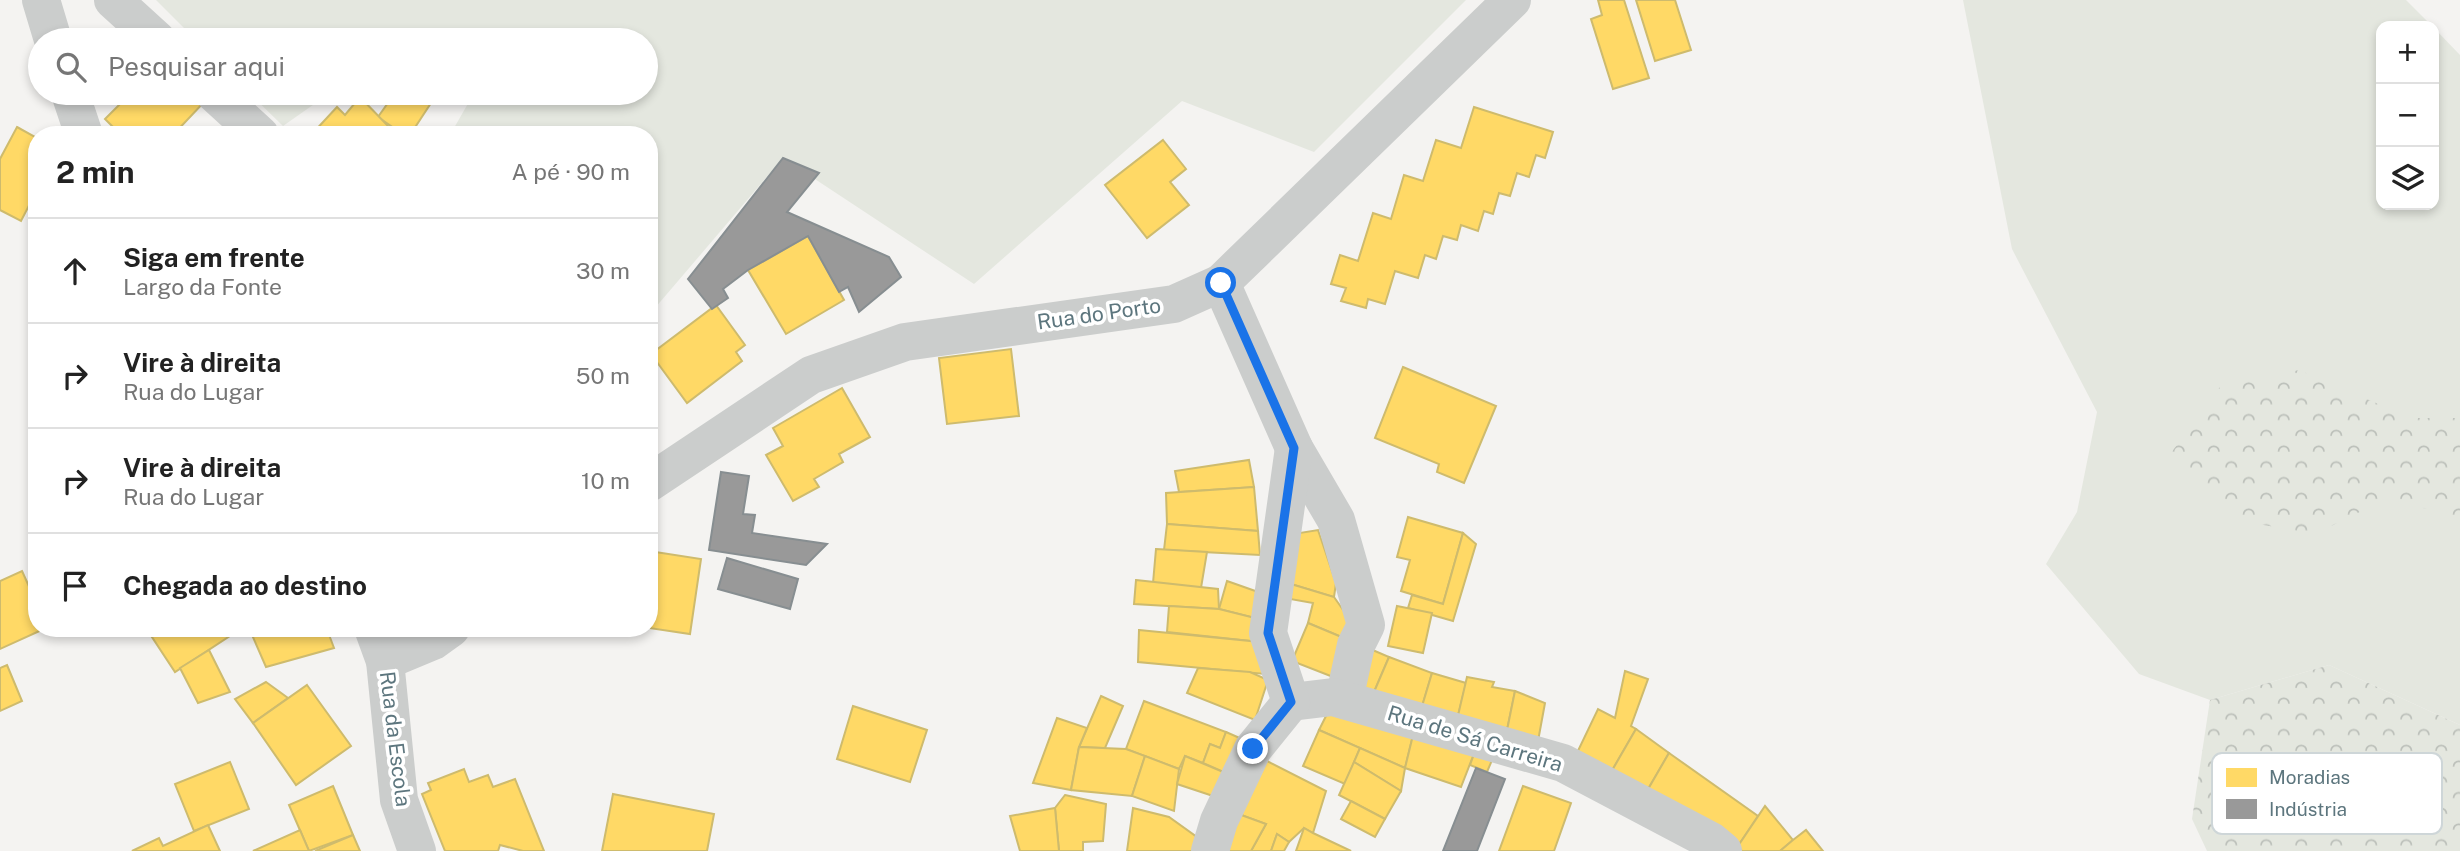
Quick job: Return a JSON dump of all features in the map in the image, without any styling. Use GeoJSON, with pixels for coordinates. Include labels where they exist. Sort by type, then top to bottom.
{"type":"FeatureCollection","features":[{"type":"Feature","properties":{"kind":"street"},"geometry":{"type":"LineString","coordinates":[[41,0],[49,28]]}},
{"type":"Feature","properties":{"kind":"street"},"geometry":{"type":"LineString","coordinates":[[113,0],[144,28]]}},
{"type":"Feature","properties":{"kind":"street","name":"Rua do Porto"},"geometry":{"type":"LineString","coordinates":[[658,477],[811,375],[905,342],[1174,304],[1221,283],[1512,0]]}},
{"type":"Feature","properties":{"kind":"street"},"geometry":{"type":"LineString","coordinates":[[74,105],[81,126]]}},
{"type":"Feature","properties":{"kind":"street"},"geometry":{"type":"LineString","coordinates":[[227,105],[250,126]]}},
{"type":"Feature","properties":{"kind":"street"},"geometry":{"type":"LineString","coordinates":[[1221,283],[1294,448],[1336,520],[1366,625],[1356,645],[1344,700]]}},
{"type":"Feature","properties":{"kind":"street"},"geometry":{"type":"LineString","coordinates":[[1210,851],[1219,821],[1253,749],[1291,702],[1268,633],[1294,448]]}},
{"type":"Feature","properties":{"kind":"street"},"geometry":{"type":"LineString","coordinates":[[379,644],[433,641],[439,637]]}},
{"type":"Feature","properties":{"kind":"street","name":"Rua da Escola"},"geometry":{"type":"LineString","coordinates":[[379,644],[398,792],[417,851]]}},
{"type":"Feature","properties":{"kind":"street","name":"Rua de Sá Carreira"},"geometry":{"type":"LineString","coordinates":[[1291,702],[1333,697],[1563,763],[1711,841],[1723,851]]}},
{"type":"Feature","properties":{"kind":"green space"},"geometry":{"type":"Polygon","coordinates":[[[156,0],[1466,0],[1314,152],[1182,101],[974,284],[783,158],[658,304],[658,126],[455,126],[467,105],[658,105],[658,28],[184,28],[156,0]]]}},
{"type":"Feature","properties":{"kind":"green space"},"geometry":{"type":"Polygon","coordinates":[[[1963,0],[2406,0],[2427,21],[2376,21],[2376,210],[2439,210],[2439,33],[2460,55],[2460,725],[2329,665],[2210,700],[2139,674],[2046,564],[2077,512],[2097,412],[2012,249],[1963,0]]]}},
{"type":"Feature","properties":{"kind":"green space"},"geometry":{"type":"Polygon","coordinates":[[[261,105],[313,105],[283,126],[261,105]]]}},
{"type":"Feature","properties":{"kind":"green space"},"geometry":{"type":"Polygon","coordinates":[[[2299,370],[2411,418],[2460,418],[2460,520],[2440,510],[2378,503],[2315,534],[2229,519],[2168,457],[2220,387],[2299,370]]]}},
{"type":"Feature","properties":{"kind":"green space"},"geometry":{"type":"Polygon","coordinates":[[[2329,665],[2460,725],[2460,851],[2207,851],[2192,819],[2210,700],[2329,665]]]}},
{"type":"Feature","properties":{"kind":"building: Moradias"},"geometry":{"type":"Polygon","coordinates":[[[1598,0],[1624,0],[1649,78],[1613,89],[1591,19],[1602,15],[1598,0]]]}},
{"type":"Feature","properties":{"kind":"building: Moradias"},"geometry":{"type":"Polygon","coordinates":[[[1636,0],[1675,0],[1691,50],[1655,61],[1636,0]]]}},
{"type":"Feature","properties":{"kind":"building: Moradias"},"geometry":{"type":"Polygon","coordinates":[[[119,105],[201,105],[181,126],[112,126],[105,119],[119,105]]]}},
{"type":"Feature","properties":{"kind":"building: Moradias"},"geometry":{"type":"Polygon","coordinates":[[[353,105],[368,105],[388,126],[319,126],[337,107],[345,115],[353,105]]]}},
{"type":"Feature","properties":{"kind":"building: Moradias"},"geometry":{"type":"Polygon","coordinates":[[[386,105],[430,105],[416,126],[391,126],[378,117],[386,105]]]}},
{"type":"Feature","properties":{"kind":"building: Moradias"},"geometry":{"type":"Polygon","coordinates":[[[1474,107],[1553,132],[1545,158],[1536,155],[1529,177],[1517,173],[1510,196],[1499,193],[1493,214],[1484,211],[1478,231],[1461,225],[1457,240],[1443,236],[1436,259],[1425,255],[1418,278],[1395,271],[1385,304],[1368,299],[1366,308],[1341,301],[1346,288],[1331,284],[1340,255],[1358,261],[1373,213],[1391,219],[1404,175],[1423,181],[1436,140],[1461,148],[1474,107]]]}},
{"type":"Feature","properties":{"kind":"building: Moradias"},"geometry":{"type":"Polygon","coordinates":[[[17,127],[28,133],[28,207],[21,221],[0,210],[0,159],[17,127]]]}},
{"type":"Feature","properties":{"kind":"building: Moradias"},"geometry":{"type":"Polygon","coordinates":[[[1163,140],[1186,169],[1170,182],[1189,205],[1147,238],[1105,185],[1163,140]]]}},
{"type":"Feature","properties":{"kind":"building: Moradias"},"geometry":{"type":"Polygon","coordinates":[[[808,236],[844,300],[786,334],[748,270],[808,236]]]}},
{"type":"Feature","properties":{"kind":"building: Moradias"},"geometry":{"type":"Polygon","coordinates":[[[716,305],[745,345],[736,352],[742,361],[687,403],[658,364],[658,349],[716,305]]]}},
{"type":"Feature","properties":{"kind":"building: Moradias"},"geometry":{"type":"Polygon","coordinates":[[[1011,349],[1019,416],[947,424],[939,358],[1011,349]]]}},
{"type":"Feature","properties":{"kind":"building: Moradias"},"geometry":{"type":"Polygon","coordinates":[[[1403,367],[1496,406],[1464,483],[1437,472],[1439,464],[1375,438],[1403,367]]]}},
{"type":"Feature","properties":{"kind":"building: Moradias"},"geometry":{"type":"Polygon","coordinates":[[[842,388],[870,437],[839,454],[843,462],[814,479],[819,487],[793,501],[766,455],[783,446],[773,428],[842,388]]]}},
{"type":"Feature","properties":{"kind":"building: Moradias"},"geometry":{"type":"Polygon","coordinates":[[[1249,460],[1254,487],[1179,492],[1175,471],[1249,460]]]}},
{"type":"Feature","properties":{"kind":"building: Moradias"},"geometry":{"type":"Polygon","coordinates":[[[1254,487],[1258,531],[1167,524],[1166,493],[1254,487]]]}},
{"type":"Feature","properties":{"kind":"building: Moradias"},"geometry":{"type":"Polygon","coordinates":[[[1408,517],[1463,533],[1443,604],[1401,591],[1410,560],[1397,557],[1408,517]]]}},
{"type":"Feature","properties":{"kind":"building: Moradias"},"geometry":{"type":"Polygon","coordinates":[[[1167,524],[1258,531],[1260,555],[1164,550],[1167,524]]]}},
{"type":"Feature","properties":{"kind":"building: Moradias"},"geometry":{"type":"Polygon","coordinates":[[[1318,530],[1336,583],[1334,597],[1281,581],[1287,535],[1318,530]]]}},
{"type":"Feature","properties":{"kind":"building: Moradias"},"geometry":{"type":"Polygon","coordinates":[[[1463,533],[1476,544],[1453,621],[1408,608],[1412,595],[1443,604],[1463,533]]]}},
{"type":"Feature","properties":{"kind":"building: Moradias"},"geometry":{"type":"Polygon","coordinates":[[[1156,549],[1207,552],[1201,588],[1153,583],[1156,549]]]}},
{"type":"Feature","properties":{"kind":"building: Moradias"},"geometry":{"type":"Polygon","coordinates":[[[658,552],[701,559],[690,634],[658,629],[658,552]]]}},
{"type":"Feature","properties":{"kind":"building: Moradias"},"geometry":{"type":"Polygon","coordinates":[[[22,571],[28,584],[28,636],[0,649],[0,581],[22,571]]]}},
{"type":"Feature","properties":{"kind":"building: Moradias"},"geometry":{"type":"Polygon","coordinates":[[[1136,580],[1218,589],[1219,609],[1134,604],[1136,580]]]}},
{"type":"Feature","properties":{"kind":"building: Moradias"},"geometry":{"type":"Polygon","coordinates":[[[1227,581],[1261,593],[1259,619],[1219,609],[1227,581]]]}},
{"type":"Feature","properties":{"kind":"building: Moradias"},"geometry":{"type":"Polygon","coordinates":[[[1281,581],[1334,597],[1353,624],[1351,641],[1308,623],[1313,603],[1279,597],[1281,581]]]}},
{"type":"Feature","properties":{"kind":"building: Moradias"},"geometry":{"type":"Polygon","coordinates":[[[1169,606],[1219,609],[1259,619],[1260,642],[1167,632],[1169,606]]]}},
{"type":"Feature","properties":{"kind":"building: Moradias"},"geometry":{"type":"Polygon","coordinates":[[[1397,606],[1432,613],[1423,653],[1388,646],[1397,606]]]}},
{"type":"Feature","properties":{"kind":"building: Moradias"},"geometry":{"type":"Polygon","coordinates":[[[1308,623],[1351,641],[1346,682],[1292,661],[1308,623]]]}},
{"type":"Feature","properties":{"kind":"building: Moradias"},"geometry":{"type":"Polygon","coordinates":[[[1139,630],[1260,642],[1265,674],[1138,662],[1139,630]]]}},
{"type":"Feature","properties":{"kind":"building: Moradias"},"geometry":{"type":"Polygon","coordinates":[[[152,637],[228,637],[175,672],[152,637]]]}},
{"type":"Feature","properties":{"kind":"building: Moradias"},"geometry":{"type":"Polygon","coordinates":[[[253,637],[330,637],[334,648],[266,667],[253,637]]]}},
{"type":"Feature","properties":{"kind":"building: Moradias"},"geometry":{"type":"Polygon","coordinates":[[[1361,645],[1389,657],[1371,699],[1350,684],[1361,645]]]}},
{"type":"Feature","properties":{"kind":"building: Moradias"},"geometry":{"type":"Polygon","coordinates":[[[209,650],[230,692],[198,703],[180,668],[209,650]]]}},
{"type":"Feature","properties":{"kind":"building: Moradias"},"geometry":{"type":"Polygon","coordinates":[[[1389,657],[1432,673],[1420,713],[1371,699],[1389,657]]]}},
{"type":"Feature","properties":{"kind":"building: Moradias"},"geometry":{"type":"Polygon","coordinates":[[[7,665],[22,701],[0,711],[0,668],[7,665]]]}},
{"type":"Feature","properties":{"kind":"building: Moradias"},"geometry":{"type":"Polygon","coordinates":[[[1198,668],[1250,672],[1268,680],[1255,720],[1187,693],[1198,668]]]}},
{"type":"Feature","properties":{"kind":"building: Moradias"},"geometry":{"type":"Polygon","coordinates":[[[1625,671],[1648,679],[1631,726],[1636,729],[1610,774],[1575,757],[1598,709],[1615,718],[1625,671]]]}},
{"type":"Feature","properties":{"kind":"building: Moradias"},"geometry":{"type":"Polygon","coordinates":[[[1432,673],[1466,683],[1456,724],[1420,713],[1432,673]]]}},
{"type":"Feature","properties":{"kind":"building: Moradias"},"geometry":{"type":"Polygon","coordinates":[[[1467,677],[1494,682],[1492,687],[1515,691],[1506,735],[1456,724],[1467,677]]]}},
{"type":"Feature","properties":{"kind":"building: Moradias"},"geometry":{"type":"Polygon","coordinates":[[[266,682],[288,698],[253,723],[235,699],[266,682]]]}},
{"type":"Feature","properties":{"kind":"building: Moradias"},"geometry":{"type":"Polygon","coordinates":[[[307,685],[351,746],[296,785],[253,723],[307,685]]]}},
{"type":"Feature","properties":{"kind":"building: Moradias"},"geometry":{"type":"Polygon","coordinates":[[[1515,691],[1545,703],[1538,741],[1506,735],[1515,691]]]}},
{"type":"Feature","properties":{"kind":"building: Moradias"},"geometry":{"type":"Polygon","coordinates":[[[1101,696],[1123,706],[1105,748],[1079,747],[1101,696]]]}},
{"type":"Feature","properties":{"kind":"building: Moradias"},"geometry":{"type":"Polygon","coordinates":[[[1144,701],[1226,732],[1220,748],[1210,744],[1203,763],[1185,756],[1179,769],[1126,749],[1144,701]]]}},
{"type":"Feature","properties":{"kind":"building: Moradias"},"geometry":{"type":"Polygon","coordinates":[[[853,706],[927,730],[910,782],[837,759],[853,706]]]}},
{"type":"Feature","properties":{"kind":"building: Moradias"},"geometry":{"type":"Polygon","coordinates":[[[1331,706],[1415,727],[1405,768],[1319,730],[1331,706]]]}},
{"type":"Feature","properties":{"kind":"building: Moradias"},"geometry":{"type":"Polygon","coordinates":[[[1057,718],[1087,728],[1079,747],[1071,790],[1033,783],[1057,718]]]}},
{"type":"Feature","properties":{"kind":"building: Moradias"},"geometry":{"type":"Polygon","coordinates":[[[1415,727],[1477,746],[1461,787],[1405,768],[1415,727]]]}},
{"type":"Feature","properties":{"kind":"building: Moradias"},"geometry":{"type":"Polygon","coordinates":[[[1636,729],[1669,753],[1647,791],[1610,774],[1636,729]]]}},
{"type":"Feature","properties":{"kind":"building: Moradias"},"geometry":{"type":"Polygon","coordinates":[[[1319,730],[1360,748],[1345,784],[1303,766],[1319,730]]]}},
{"type":"Feature","properties":{"kind":"building: Moradias"},"geometry":{"type":"Polygon","coordinates":[[[1226,732],[1242,739],[1228,774],[1203,763],[1210,744],[1220,748],[1226,732]]]}},
{"type":"Feature","properties":{"kind":"building: Moradias"},"geometry":{"type":"Polygon","coordinates":[[[1477,746],[1495,753],[1487,772],[1470,765],[1477,746]]]}},
{"type":"Feature","properties":{"kind":"building: Moradias"},"geometry":{"type":"Polygon","coordinates":[[[1079,747],[1126,749],[1145,756],[1132,796],[1071,790],[1079,747]]]}},
{"type":"Feature","properties":{"kind":"building: Moradias"},"geometry":{"type":"Polygon","coordinates":[[[1360,748],[1405,768],[1401,791],[1354,762],[1360,748]]]}},
{"type":"Feature","properties":{"kind":"building: Moradias"},"geometry":{"type":"Polygon","coordinates":[[[1669,753],[1758,816],[1738,846],[1647,791],[1669,753]]]}},
{"type":"Feature","properties":{"kind":"building: Moradias"},"geometry":{"type":"Polygon","coordinates":[[[1145,756],[1179,769],[1174,811],[1132,796],[1145,756]]]}},
{"type":"Feature","properties":{"kind":"building: Moradias"},"geometry":{"type":"Polygon","coordinates":[[[1185,756],[1228,774],[1219,798],[1177,784],[1185,756]]]}},
{"type":"Feature","properties":{"kind":"building: Moradias"},"geometry":{"type":"Polygon","coordinates":[[[1265,760],[1326,791],[1313,833],[1304,828],[1289,842],[1277,834],[1271,851],[1251,851],[1266,824],[1233,812],[1265,760]]]}},
{"type":"Feature","properties":{"kind":"building: Moradias"},"geometry":{"type":"Polygon","coordinates":[[[230,762],[249,809],[194,831],[175,784],[230,762]]]}},
{"type":"Feature","properties":{"kind":"building: Moradias"},"geometry":{"type":"Polygon","coordinates":[[[1354,762],[1401,791],[1385,819],[1339,795],[1354,762]]]}},
{"type":"Feature","properties":{"kind":"building: Moradias"},"geometry":{"type":"Polygon","coordinates":[[[464,769],[469,782],[488,775],[493,787],[515,779],[544,851],[523,851],[500,845],[498,851],[445,851],[422,794],[431,790],[428,783],[464,769]]]}},
{"type":"Feature","properties":{"kind":"building: Moradias"},"geometry":{"type":"Polygon","coordinates":[[[333,786],[353,835],[309,851],[289,805],[333,786]]]}},
{"type":"Feature","properties":{"kind":"building: Moradias"},"geometry":{"type":"Polygon","coordinates":[[[1523,786],[1571,803],[1554,851],[1499,851],[1523,786]]]}},
{"type":"Feature","properties":{"kind":"building: Moradias"},"geometry":{"type":"Polygon","coordinates":[[[613,794],[714,814],[707,851],[602,851],[613,794]]]}},
{"type":"Feature","properties":{"kind":"building: Moradias"},"geometry":{"type":"Polygon","coordinates":[[[1065,795],[1106,804],[1103,841],[1083,842],[1083,851],[1059,851],[1055,808],[1065,795]]]}},
{"type":"Feature","properties":{"kind":"building: Moradias"},"geometry":{"type":"Polygon","coordinates":[[[1351,801],[1385,819],[1375,837],[1341,819],[1351,801]]]}},
{"type":"Feature","properties":{"kind":"building: Moradias"},"geometry":{"type":"Polygon","coordinates":[[[1765,806],[1793,840],[1780,851],[1742,851],[1738,846],[1765,806]]]}},
{"type":"Feature","properties":{"kind":"building: Moradias"},"geometry":{"type":"Polygon","coordinates":[[[1055,808],[1059,851],[1020,851],[1010,816],[1055,808]]]}},
{"type":"Feature","properties":{"kind":"building: Moradias"},"geometry":{"type":"Polygon","coordinates":[[[1133,808],[1169,817],[1201,840],[1198,851],[1127,851],[1133,808]]]}},
{"type":"Feature","properties":{"kind":"building: Moradias"},"geometry":{"type":"Polygon","coordinates":[[[1233,812],[1266,824],[1251,851],[1223,851],[1233,812]]]}},
{"type":"Feature","properties":{"kind":"building: Moradias"},"geometry":{"type":"Polygon","coordinates":[[[208,825],[220,851],[132,851],[159,838],[163,846],[208,825]]]}},
{"type":"Feature","properties":{"kind":"building: Moradias"},"geometry":{"type":"Polygon","coordinates":[[[1304,828],[1313,833],[1351,851],[1296,851],[1304,828]]]}},
{"type":"Feature","properties":{"kind":"building: Moradias"},"geometry":{"type":"Polygon","coordinates":[[[300,830],[309,851],[253,851],[300,830]]]}},
{"type":"Feature","properties":{"kind":"building: Moradias"},"geometry":{"type":"Polygon","coordinates":[[[1806,830],[1823,851],[1780,851],[1793,840],[1806,830]]]}},
{"type":"Feature","properties":{"kind":"building: Moradias"},"geometry":{"type":"Polygon","coordinates":[[[1277,834],[1289,842],[1284,851],[1271,851],[1277,834]]]}},
{"type":"Feature","properties":{"kind":"building: Moradias"},"geometry":{"type":"Polygon","coordinates":[[[353,835],[360,851],[315,851],[353,835]]]}},
{"type":"Feature","properties":{"kind":"building: Indústria"},"geometry":{"type":"Polygon","coordinates":[[[783,158],[819,173],[787,212],[889,257],[901,277],[859,312],[848,287],[839,292],[808,236],[748,270],[723,289],[728,298],[712,309],[688,279],[783,158]]]}},
{"type":"Feature","properties":{"kind":"building: Indústria"},"geometry":{"type":"Polygon","coordinates":[[[721,472],[749,476],[743,514],[755,515],[752,533],[827,544],[806,565],[709,550],[721,472]]]}},
{"type":"Feature","properties":{"kind":"building: Indústria"},"geometry":{"type":"Polygon","coordinates":[[[727,558],[798,579],[790,609],[718,589],[727,558]]]}},
{"type":"Feature","properties":{"kind":"building: Indústria"},"geometry":{"type":"Polygon","coordinates":[[[1476,768],[1505,779],[1477,851],[1443,851],[1476,768]]]}},
{"type":"Feature","properties":{"kind":"route"},"geometry":{"type":"LineString","coordinates":[[1221,283],[1294,448],[1268,633],[1291,702],[1253,749]]}}]}
